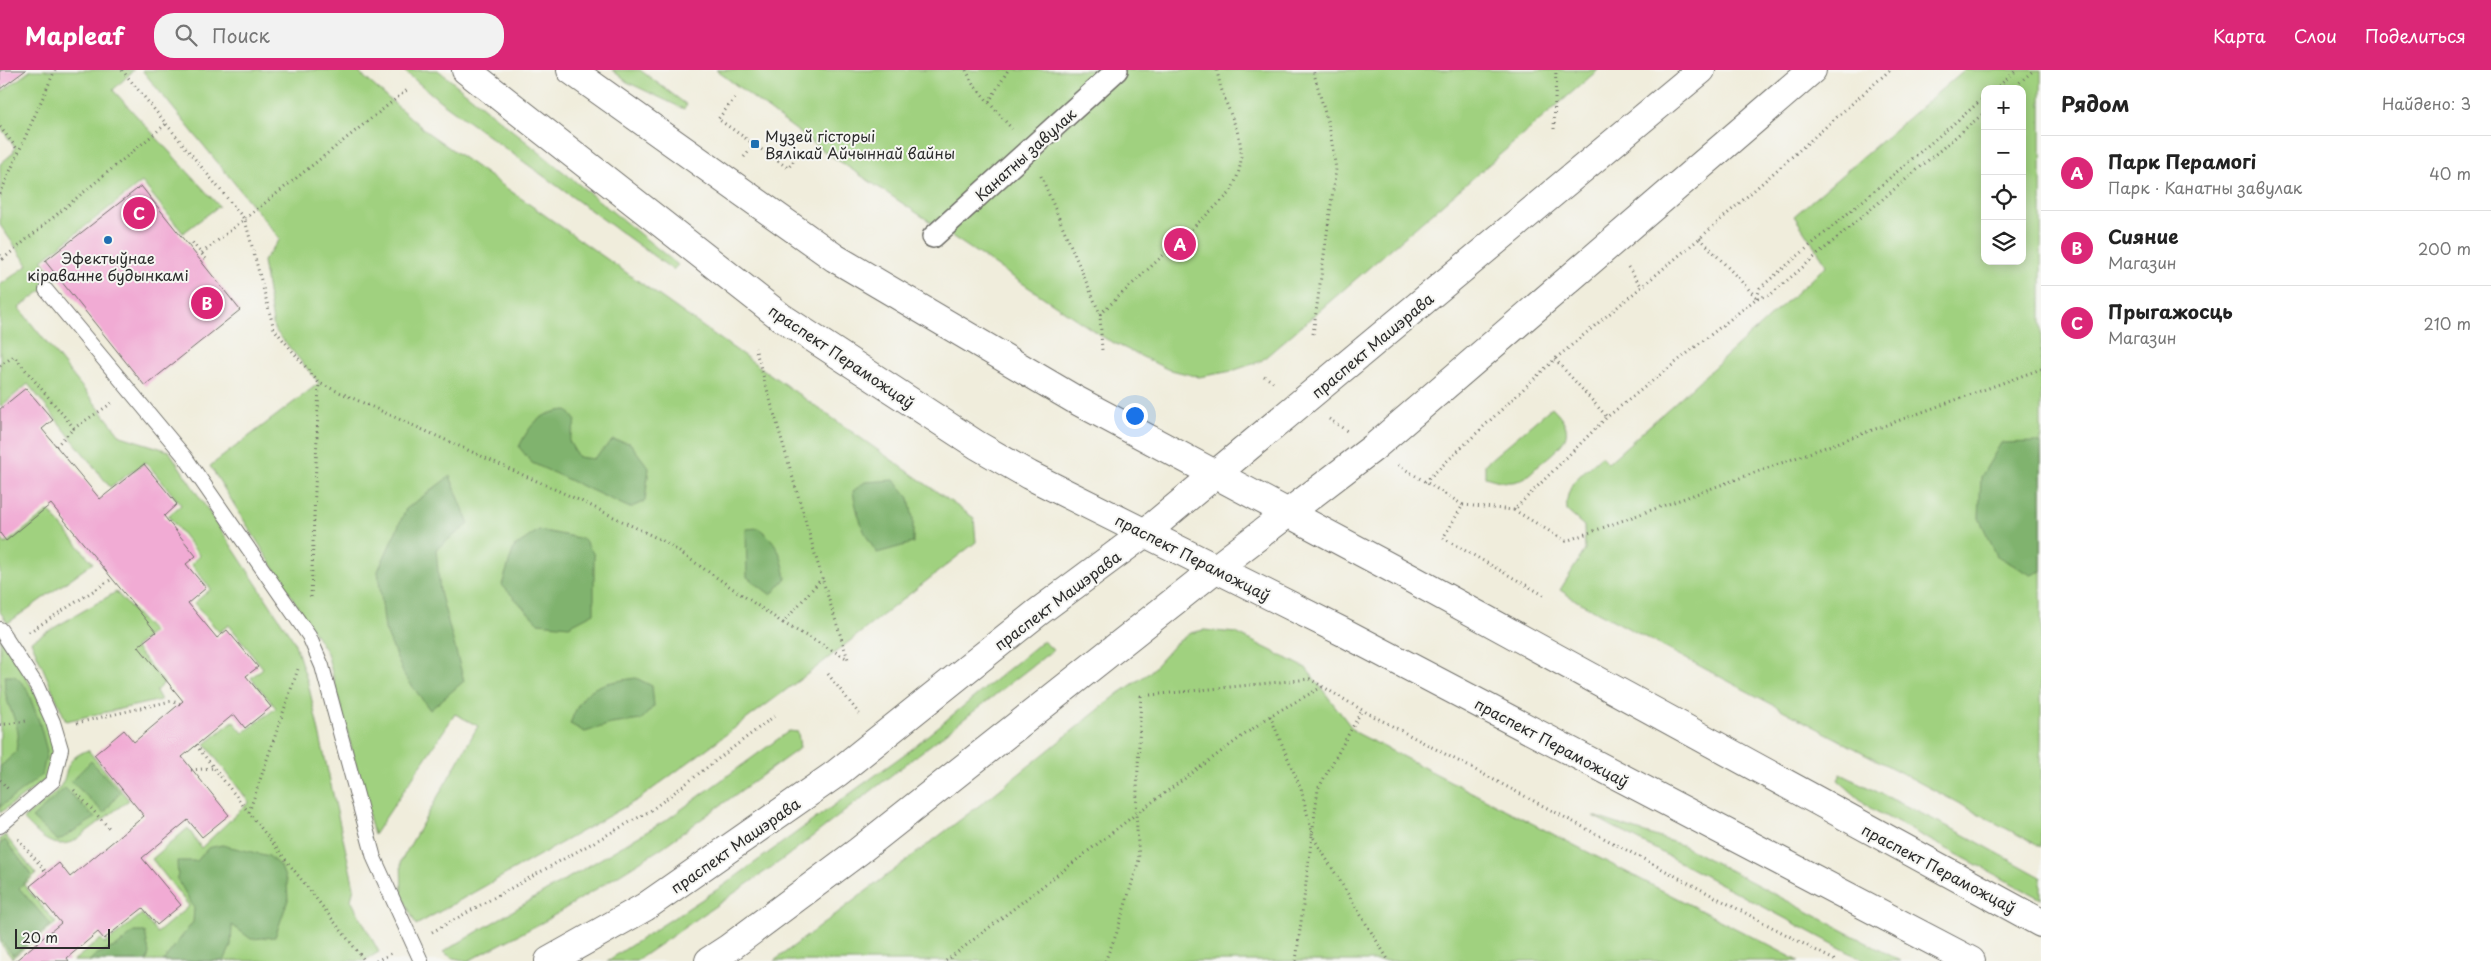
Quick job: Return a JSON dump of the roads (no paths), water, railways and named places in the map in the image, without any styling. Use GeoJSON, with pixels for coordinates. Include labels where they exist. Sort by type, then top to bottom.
{"type":"FeatureCollection","features":[{"type":"Feature","properties":{"kind":"main road","name":"праспект Пераможцаў"},"geometry":{"type":"LineString","coordinates":[[466,70],[781,318],[977,445],[1029,475],[1146,532],[1215,569],[1346,634],[1971,961]]}},
{"type":"Feature","properties":{"kind":"main road","name":"праспект Пераможцаў"},"geometry":{"type":"LineString","coordinates":[[571,70],[835,258],[1074,399],[2041,923]]}},
{"type":"Feature","properties":{"kind":"main road","name":"праспект Машэрава"},"geometry":{"type":"LineString","coordinates":[[549,961],[645,907],[837,773],[880,740],[1037,613],[1146,532],[1217,475],[1701,70]]}},
{"type":"Feature","properties":{"kind":"main road"},"geometry":{"type":"LineString","coordinates":[[709,961],[730,948],[859,851],[1215,569],[1373,448],[1812,70]]}},
{"type":"Feature","properties":{"kind":"street","name":"Канатны завулак"},"geometry":{"type":"LineString","coordinates":[[933,237],[1117,70]]}},
{"type":"Feature","properties":{"kind":"lane"},"geometry":{"type":"LineString","coordinates":[[46,290],[184,457],[309,636],[322,666],[374,858],[421,961]]}},
{"type":"Feature","properties":{"kind":"lane"},"geometry":{"type":"LineString","coordinates":[[0,629],[37,686],[53,722],[61,749],[53,781],[0,826]]}},
{"type":"Feature","properties":{"kind":"place","name":"Музей гісторыі Вялікай Айчыннай вайны"},"geometry":{"type":"Point","coordinates":[755,144]}},
{"type":"Feature","properties":{"kind":"place","name":"Прыгажосць"},"geometry":{"type":"Point","coordinates":[139,213]}},
{"type":"Feature","properties":{"kind":"place","name":"Эфектыўнае кіраванне будынкамі"},"geometry":{"type":"Point","coordinates":[108,240]}},
{"type":"Feature","properties":{"kind":"place","name":"Парк Перамогі"},"geometry":{"type":"Point","coordinates":[1180,244]}},
{"type":"Feature","properties":{"kind":"place","name":"Сияние"},"geometry":{"type":"Point","coordinates":[207,303]}}]}
